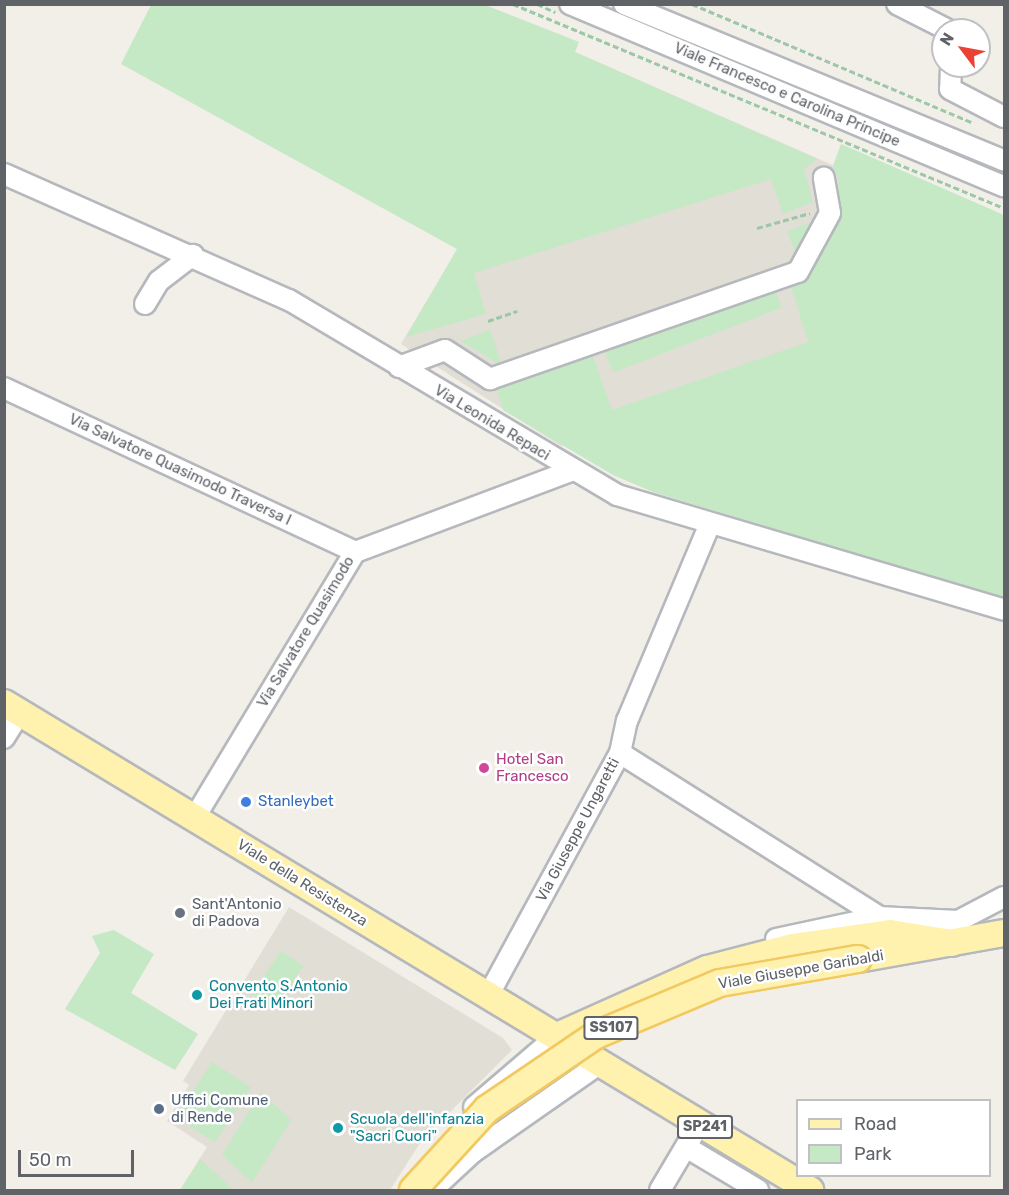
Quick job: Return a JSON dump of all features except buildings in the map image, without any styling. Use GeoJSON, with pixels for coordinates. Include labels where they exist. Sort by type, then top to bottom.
{"type":"FeatureCollection","features":[{"type":"Feature","properties":{"kind":"main road","name":"Viale della Resistenza"},"geometry":{"type":"LineString","coordinates":[[12,707],[557,1036],[599,1064]]}},
{"type":"Feature","properties":{"kind":"main road"},"geometry":{"type":"LineString","coordinates":[[557,1036],[707,969],[792,947],[890,933],[952,943]]}},
{"type":"Feature","properties":{"kind":"main road","name":"Viale Giuseppe Garibaldi"},"geometry":{"type":"LineString","coordinates":[[413,1191],[487,1109],[597,1035],[720,983],[1005,933]]}},
{"type":"Feature","properties":{"kind":"main road","name":"SP241"},"geometry":{"type":"LineString","coordinates":[[599,1064],[810,1191]]}},
{"type":"Feature","properties":{"kind":"street","name":"Viale Francesco e Carolina Principe"},"geometry":{"type":"LineString","coordinates":[[570,4],[1005,186]]}},
{"type":"Feature","properties":{"kind":"street","name":"Viale Francesco e Carolina Principe"},"geometry":{"type":"LineString","coordinates":[[624,4],[1005,161]]}},
{"type":"Feature","properties":{"kind":"street"},"geometry":{"type":"LineString","coordinates":[[897,4],[931,21]]}},
{"type":"Feature","properties":{"kind":"street"},"geometry":{"type":"LineString","coordinates":[[947,78],[946,81],[956,95],[1005,117]]}},
{"type":"Feature","properties":{"kind":"street","name":"Via Leonida Repaci"},"geometry":{"type":"LineString","coordinates":[[4,174],[193,255],[289,300],[570,471],[616,495],[709,526],[1005,610]]}},
{"type":"Feature","properties":{"kind":"street"},"geometry":{"type":"LineString","coordinates":[[399,367],[445,350],[490,379],[782,279],[806,263],[831,207],[824,178]]}},
{"type":"Feature","properties":{"kind":"street"},"geometry":{"type":"LineString","coordinates":[[145,304],[159,281],[193,255]]}},
{"type":"Feature","properties":{"kind":"street","name":"Via Salvatore Quasimodo Traversa I"},"geometry":{"type":"LineString","coordinates":[[4,388],[355,552]]}},
{"type":"Feature","properties":{"kind":"street","name":"Via Salvatore Quasimodo"},"geometry":{"type":"LineString","coordinates":[[195,817],[355,552],[570,471]]}},
{"type":"Feature","properties":{"kind":"street","name":"Via Giuseppe Ungaretti"},"geometry":{"type":"LineString","coordinates":[[488,996],[620,753],[627,721],[709,526]]}},
{"type":"Feature","properties":{"kind":"street"},"geometry":{"type":"LineString","coordinates":[[4,738],[12,707]]}},
{"type":"Feature","properties":{"kind":"street"},"geometry":{"type":"LineString","coordinates":[[620,753],[879,917]]}},
{"type":"Feature","properties":{"kind":"street"},"geometry":{"type":"LineString","coordinates":[[707,969],[779,937],[879,917],[958,921],[1005,897]]}},
{"type":"Feature","properties":{"kind":"street"},"geometry":{"type":"LineString","coordinates":[[402,1191],[480,1101],[557,1036]]}},
{"type":"Feature","properties":{"kind":"street"},"geometry":{"type":"LineString","coordinates":[[432,1191],[473,1152],[599,1064]]}},
{"type":"Feature","properties":{"kind":"street"},"geometry":{"type":"LineString","coordinates":[[660,1191],[700,1124]]}},
{"type":"Feature","properties":{"kind":"street"},"geometry":{"type":"LineString","coordinates":[[686,1147],[758,1191]]}},
{"type":"Feature","properties":{"kind":"path"},"geometry":{"type":"LineString","coordinates":[[513,4],[1005,208]]}},
{"type":"Feature","properties":{"kind":"path"},"geometry":{"type":"LineString","coordinates":[[692,4],[983,126]]}},
{"type":"Feature","properties":{"kind":"path"},"geometry":{"type":"LineString","coordinates":[[757,228],[831,207]]}},
{"type":"Feature","properties":{"kind":"path"},"geometry":{"type":"LineString","coordinates":[[488,321],[517,311]]}},
{"type":"Feature","properties":{"kind":"shaded area"},"geometry":{"type":"Polygon","coordinates":[[[575,52],[869,181],[793,405],[561,446],[401,344],[575,52]]]}},
{"type":"Feature","properties":{"kind":"shaded area"},"geometry":{"type":"Polygon","coordinates":[[[289,907],[503,1038],[512,1050],[422,1140],[390,1190],[180,1190],[207,1147],[167,1121],[189,1085],[183,1081],[289,907]]]}},
{"type":"Feature","properties":{"kind":"green space"},"geometry":{"type":"Polygon","coordinates":[[[151,5],[485,5],[579,42],[575,52],[817,159],[804,169],[813,202],[783,214],[771,179],[474,273],[486,314],[406,337],[457,249],[121,64],[151,5]]]}},
{"type":"Feature","properties":{"kind":"green space"},"geometry":{"type":"Polygon","coordinates":[[[841,144],[1004,215],[1004,598],[653,492],[613,475],[503,410],[496,386],[591,351],[612,410],[808,342],[790,283],[835,224],[839,181],[833,166],[841,144]]]}},
{"type":"Feature","properties":{"kind":"green space"},"geometry":{"type":"Polygon","coordinates":[[[819,219],[799,262],[787,231],[819,219]]]}},
{"type":"Feature","properties":{"kind":"green space"},"geometry":{"type":"Polygon","coordinates":[[[774,287],[782,308],[613,372],[605,352],[774,287]]]}},
{"type":"Feature","properties":{"kind":"green space"},"geometry":{"type":"Polygon","coordinates":[[[490,329],[502,366],[461,341],[490,329]]]}},
{"type":"Feature","properties":{"kind":"green space"},"geometry":{"type":"Polygon","coordinates":[[[114,930],[154,954],[131,993],[198,1034],[175,1070],[65,1009],[100,953],[92,936],[114,930]]]}},
{"type":"Feature","properties":{"kind":"green space"},"geometry":{"type":"Polygon","coordinates":[[[281,951],[303,966],[274,1009],[252,994],[281,951]]]}},
{"type":"Feature","properties":{"kind":"green space"},"geometry":{"type":"Polygon","coordinates":[[[212,1062],[251,1087],[215,1142],[176,1117],[212,1062]]]}},
{"type":"Feature","properties":{"kind":"green space"},"geometry":{"type":"Polygon","coordinates":[[[261,1092],[291,1120],[252,1183],[222,1155],[261,1092]]]}},
{"type":"Feature","properties":{"kind":"green space"},"geometry":{"type":"Polygon","coordinates":[[[200,1159],[221,1178],[233,1190],[180,1190],[200,1159]]]}},
{"type":"Feature","properties":{"kind":"place","name":"Hotel San Francesco"},"geometry":{"type":"Point","coordinates":[484,768]}},
{"type":"Feature","properties":{"kind":"place","name":"Stanleybet"},"geometry":{"type":"Point","coordinates":[246,802]}},
{"type":"Feature","properties":{"kind":"place","name":"Sant'Antonio di Padova"},"geometry":{"type":"Point","coordinates":[180,913]}},
{"type":"Feature","properties":{"kind":"place","name":"Convento S.Antonio Dei Frati Minori"},"geometry":{"type":"Point","coordinates":[197,995]}},
{"type":"Feature","properties":{"kind":"place","name":"Uffici Comune di Rende"},"geometry":{"type":"Point","coordinates":[159,1109]}},
{"type":"Feature","properties":{"kind":"place","name":"Scuola dell'infanzia \"Sacri Cuori\""},"geometry":{"type":"Point","coordinates":[338,1128]}}]}
